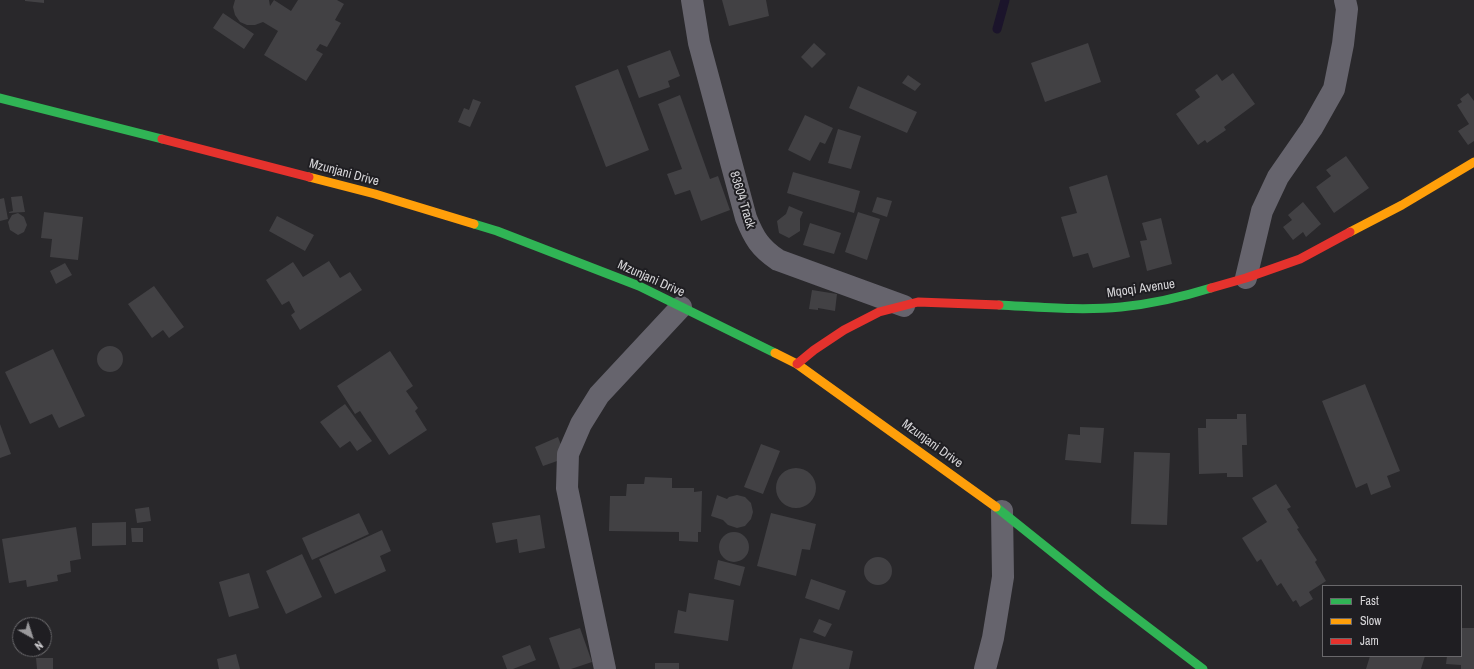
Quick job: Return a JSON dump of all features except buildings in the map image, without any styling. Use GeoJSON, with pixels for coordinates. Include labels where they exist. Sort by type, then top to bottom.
{"type":"FeatureCollection","features":[{"type":"Feature","properties":{"kind":"main road","name":"Mzunjani Drive"},"geometry":{"type":"LineString","coordinates":[[0,98],[375,194],[497,232],[632,284],[797,364],[1002,511],[1114,601],[1203,669]]}},
{"type":"Feature","properties":{"kind":"main road","name":"Mqoqi Avenue"},"geometry":{"type":"LineString","coordinates":[[797,364],[814,350],[844,330],[879,312],[918,302],[1076,308],[1121,307],[1185,296],[1246,278],[1300,259],[1402,205],[1474,162]]}},
{"type":"Feature","properties":{"kind":"street","name":"83604 Track"},"geometry":{"type":"LineString","coordinates":[[692,0],[699,43],[746,218],[754,236],[769,254],[778,260],[904,306]]}},
{"type":"Feature","properties":{"kind":"street"},"geometry":{"type":"LineString","coordinates":[[1246,278],[1262,211],[1278,177],[1312,128],[1334,89],[1343,44],[1347,9],[1345,0]]}},
{"type":"Feature","properties":{"kind":"street"},"geometry":{"type":"LineString","coordinates":[[605,669],[567,488],[568,454],[581,424],[599,395],[680,307]]}},
{"type":"Feature","properties":{"kind":"street"},"geometry":{"type":"LineString","coordinates":[[985,669],[1003,577],[1002,511]]}},
{"type":"Feature","properties":{"kind":"waterway"},"geometry":{"type":"LineString","coordinates":[[997,29],[1005,0]]}},
{"type":"Feature","properties":{"kind":"traffic: fast"},"geometry":{"type":"LineString","coordinates":[[0,98],[162,139]]}},
{"type":"Feature","properties":{"kind":"traffic: fast"},"geometry":{"type":"LineString","coordinates":[[474,224],[497,231],[639,286],[775,353]]}},
{"type":"Feature","properties":{"kind":"traffic: fast"},"geometry":{"type":"LineString","coordinates":[[999,305],[1075,309],[1121,307],[1166,300],[1211,288]]}},
{"type":"Feature","properties":{"kind":"traffic: fast"},"geometry":{"type":"LineString","coordinates":[[996,507],[1102,592],[1203,669]]}},
{"type":"Feature","properties":{"kind":"traffic: slow"},"geometry":{"type":"LineString","coordinates":[[1350,232],[1402,205],[1474,162]]}},
{"type":"Feature","properties":{"kind":"traffic: slow"},"geometry":{"type":"LineString","coordinates":[[309,177],[375,194],[474,224]]}},
{"type":"Feature","properties":{"kind":"traffic: slow"},"geometry":{"type":"LineString","coordinates":[[775,353],[797,364],[996,507]]}},
{"type":"Feature","properties":{"kind":"traffic: jam"},"geometry":{"type":"LineString","coordinates":[[162,139],[309,177]]}},
{"type":"Feature","properties":{"kind":"traffic: jam"},"geometry":{"type":"LineString","coordinates":[[1211,288],[1246,278],[1300,259],[1350,232]]}},
{"type":"Feature","properties":{"kind":"traffic: jam"},"geometry":{"type":"LineString","coordinates":[[797,364],[814,350],[844,330],[879,312],[918,302],[999,305]]}}]}
